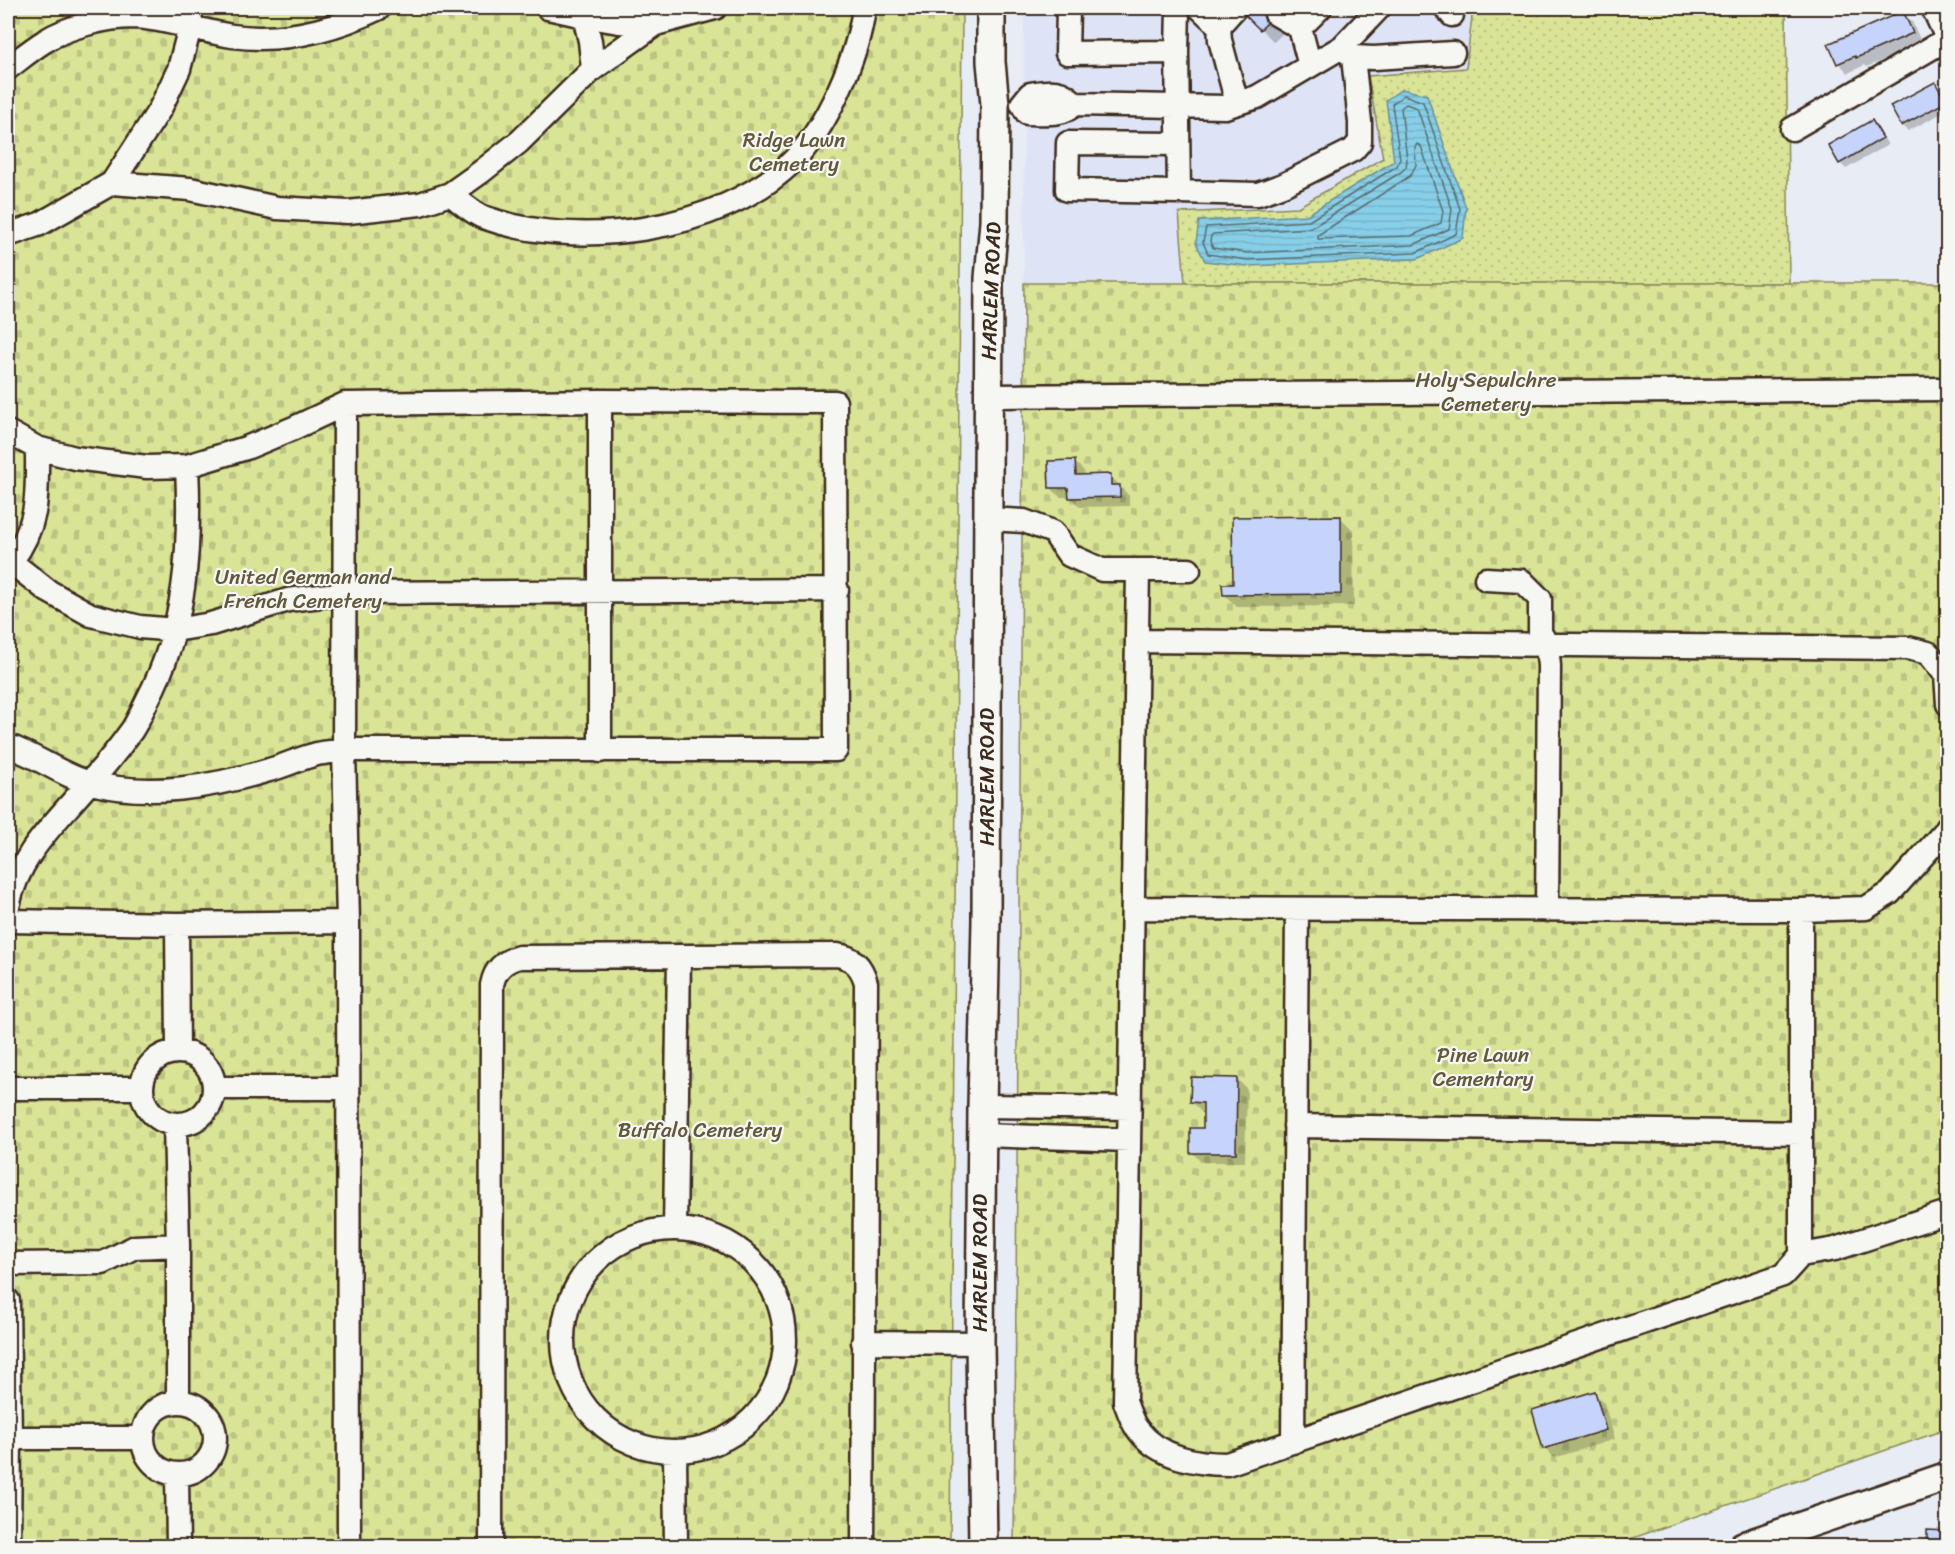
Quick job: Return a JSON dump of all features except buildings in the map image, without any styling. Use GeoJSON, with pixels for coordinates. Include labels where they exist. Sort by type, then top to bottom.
{"type":"FeatureCollection","features":[{"type":"Feature","properties":{"kind":"main road","name":"HARLEM ROAD"},"geometry":{"type":"LineString","coordinates":[[982,1546],[981,1135],[986,909],[989,278],[994,222],[995,104],[990,62],[991,8]]}},
{"type":"Feature","properties":{"kind":"main road"},"geometry":{"type":"LineString","coordinates":[[1743,1546],[1947,1476]]}},
{"type":"Feature","properties":{"kind":"street"},"geometry":{"type":"LineString","coordinates":[[8,68],[47,40],[75,28],[109,20],[133,17],[156,20],[190,17],[234,36],[279,37],[317,32],[356,19],[379,8]]}},
{"type":"Feature","properties":{"kind":"street"},"geometry":{"type":"LineString","coordinates":[[548,8],[619,22],[656,24],[715,8]]}},
{"type":"Feature","properties":{"kind":"street"},"geometry":{"type":"LineString","coordinates":[[450,194],[482,216],[526,228],[576,234],[655,227],[705,215],[754,191],[793,161],[822,123],[835,98],[862,24],[864,8]]}},
{"type":"Feature","properties":{"kind":"street"},"geometry":{"type":"LineString","coordinates":[[1068,8],[1067,53],[1177,52]]}},
{"type":"Feature","properties":{"kind":"street"},"geometry":{"type":"LineString","coordinates":[[1178,8],[1179,192]]}},
{"type":"Feature","properties":{"kind":"street"},"geometry":{"type":"LineString","coordinates":[[1200,8],[1219,26],[1220,40],[1237,103]]}},
{"type":"Feature","properties":{"kind":"street"},"geometry":{"type":"LineString","coordinates":[[1219,26],[1235,8]]}},
{"type":"Feature","properties":{"kind":"street"},"geometry":{"type":"LineString","coordinates":[[1300,28],[1320,8]]}},
{"type":"Feature","properties":{"kind":"street"},"geometry":{"type":"LineString","coordinates":[[1178,144],[1068,143],[1068,190],[1258,194],[1283,185],[1353,150],[1360,142],[1360,122],[1348,52],[1379,8]]}},
{"type":"Feature","properties":{"kind":"street"},"geometry":{"type":"LineString","coordinates":[[1792,129],[1947,39],[1933,8]]}},
{"type":"Feature","properties":{"kind":"street"},"geometry":{"type":"LineString","coordinates":[[1276,14],[1300,28],[1310,66]]}},
{"type":"Feature","properties":{"kind":"street"},"geometry":{"type":"LineString","coordinates":[[584,16],[593,69]]}},
{"type":"Feature","properties":{"kind":"street"},"geometry":{"type":"LineString","coordinates":[[8,235],[40,224],[112,183],[160,109],[179,69],[190,17]]}},
{"type":"Feature","properties":{"kind":"street"},"geometry":{"type":"LineString","coordinates":[[112,183],[190,189],[276,208],[348,212],[420,204],[450,194],[481,172],[519,142],[593,69],[656,24]]}},
{"type":"Feature","properties":{"kind":"street"},"geometry":{"type":"LineString","coordinates":[[995,104],[1022,104],[1027,113],[1069,111],[1075,105],[1225,107],[1257,97],[1310,66],[1348,52],[1374,58],[1453,53]]}},
{"type":"Feature","properties":{"kind":"street"},"geometry":{"type":"LineString","coordinates":[[989,396],[1947,389]]}},
{"type":"Feature","properties":{"kind":"street"},"geometry":{"type":"LineString","coordinates":[[600,401],[600,751]]}},
{"type":"Feature","properties":{"kind":"street"},"geometry":{"type":"LineString","coordinates":[[8,432],[37,448],[75,458],[147,467],[187,466],[246,448],[345,404],[600,401],[835,402],[837,590],[836,750],[344,750],[317,754],[249,776],[189,788],[119,788],[89,783],[22,750],[8,746]]}},
{"type":"Feature","properties":{"kind":"street"},"geometry":{"type":"LineString","coordinates":[[345,404],[344,750],[348,922],[348,1546]]}},
{"type":"Feature","properties":{"kind":"street"},"geometry":{"type":"LineString","coordinates":[[37,448],[36,510],[25,539],[9,562],[48,591],[91,615],[140,627],[175,630],[211,624],[288,600],[345,593],[837,590]]}},
{"type":"Feature","properties":{"kind":"street"},"geometry":{"type":"LineString","coordinates":[[8,907],[10,891],[32,849],[132,729],[161,674],[175,630],[184,588],[189,513],[187,466]]}},
{"type":"Feature","properties":{"kind":"street"},"geometry":{"type":"LineString","coordinates":[[988,519],[1024,521],[1053,532],[1069,555],[1102,570],[1189,570]]}},
{"type":"Feature","properties":{"kind":"street"},"geometry":{"type":"LineString","coordinates":[[1138,570],[1125,1402],[1138,1431],[1161,1451],[1205,1464],[1227,1464],[1783,1275],[1801,1255],[1834,1248],[1947,1212]]}},
{"type":"Feature","properties":{"kind":"street"},"geometry":{"type":"LineString","coordinates":[[1486,579],[1522,581],[1540,599],[1540,633],[1547,645],[1549,666],[1547,910]]}},
{"type":"Feature","properties":{"kind":"street"},"geometry":{"type":"LineString","coordinates":[[1137,641],[1908,648],[1928,653],[1946,675],[1947,704]]}},
{"type":"Feature","properties":{"kind":"street"},"geometry":{"type":"LineString","coordinates":[[1133,908],[1547,910],[1866,908],[1890,893],[1946,830],[1947,826]]}},
{"type":"Feature","properties":{"kind":"street"},"geometry":{"type":"LineString","coordinates":[[1293,1442],[1297,909]]}},
{"type":"Feature","properties":{"kind":"street"},"geometry":{"type":"LineString","coordinates":[[1801,910],[1801,1255]]}},
{"type":"Feature","properties":{"kind":"street"},"geometry":{"type":"LineString","coordinates":[[8,921],[177,924],[348,922]]}},
{"type":"Feature","properties":{"kind":"street"},"geometry":{"type":"LineString","coordinates":[[177,924],[178,1052]]}},
{"type":"Feature","properties":{"kind":"street"},"geometry":{"type":"LineString","coordinates":[[491,1546],[494,978],[501,965],[519,957],[837,955],[851,959],[858,965],[864,974],[866,995],[863,1546]]}},
{"type":"Feature","properties":{"kind":"street"},"geometry":{"type":"LineString","coordinates":[[675,1229],[679,956]]}},
{"type":"Feature","properties":{"kind":"street"},"geometry":{"type":"LineString","coordinates":[[178,1052],[192,1055],[204,1062],[212,1074],[214,1088],[207,1110],[198,1119],[187,1124],[175,1125],[162,1121],[151,1113],[144,1102],[141,1088],[148,1067],[156,1059],[166,1053],[178,1052]]}},
{"type":"Feature","properties":{"kind":"street"},"geometry":{"type":"LineString","coordinates":[[8,1088],[141,1088]]}},
{"type":"Feature","properties":{"kind":"street"},"geometry":{"type":"LineString","coordinates":[[214,1088],[347,1088]]}},
{"type":"Feature","properties":{"kind":"street"},"geometry":{"type":"LineString","coordinates":[[982,1106],[1130,1108]]}},
{"type":"Feature","properties":{"kind":"street"},"geometry":{"type":"LineString","coordinates":[[175,1125],[178,1402]]}},
{"type":"Feature","properties":{"kind":"street"},"geometry":{"type":"LineString","coordinates":[[1295,1126],[1801,1133]]}},
{"type":"Feature","properties":{"kind":"street"},"geometry":{"type":"LineString","coordinates":[[981,1135],[1129,1140]]}},
{"type":"Feature","properties":{"kind":"street"},"geometry":{"type":"LineString","coordinates":[[675,1229],[696,1231],[732,1245],[761,1270],[780,1304],[786,1342],[772,1395],[747,1425],[713,1445],[675,1452],[622,1439],[591,1415],[570,1382],[562,1344],[564,1320],[577,1284],[603,1254],[636,1235],[675,1229]]}},
{"type":"Feature","properties":{"kind":"street"},"geometry":{"type":"LineString","coordinates":[[8,1263],[103,1263],[135,1247],[178,1245]]}},
{"type":"Feature","properties":{"kind":"street"},"geometry":{"type":"LineString","coordinates":[[8,1301],[9,1546]]}},
{"type":"Feature","properties":{"kind":"street"},"geometry":{"type":"LineString","coordinates":[[863,1342],[980,1343]]}},
{"type":"Feature","properties":{"kind":"street"},"geometry":{"type":"LineString","coordinates":[[178,1402],[190,1403],[200,1408],[214,1427],[215,1439],[208,1461],[189,1474],[177,1475],[166,1473],[148,1459],[143,1449],[142,1438],[144,1424],[152,1412],[164,1404],[178,1402]]}},
{"type":"Feature","properties":{"kind":"street"},"geometry":{"type":"LineString","coordinates":[[9,1438],[142,1438]]}},
{"type":"Feature","properties":{"kind":"street"},"geometry":{"type":"LineString","coordinates":[[675,1452],[676,1546]]}},
{"type":"Feature","properties":{"kind":"street"},"geometry":{"type":"LineString","coordinates":[[177,1475],[178,1546]]}},
{"type":"Feature","properties":{"kind":"shaded area"},"geometry":{"type":"Polygon","coordinates":[[[1024,8],[1473,8],[1466,68],[1368,76],[1383,158],[1298,207],[1179,214],[1185,283],[1024,283],[1024,8]]]}},
{"type":"Feature","properties":{"kind":"green space"},"geometry":{"type":"Polygon","coordinates":[[[8,8],[962,8],[950,1546],[8,1546],[8,8]]]}},
{"type":"Feature","properties":{"kind":"green space"},"geometry":{"type":"Polygon","coordinates":[[[1473,8],[1786,8],[1789,283],[1185,283],[1179,213],[1298,207],[1383,158],[1368,76],[1466,68],[1473,8]]]}},
{"type":"Feature","properties":{"kind":"green space","name":"Pine Lawn Cementary"},"geometry":{"type":"Polygon","coordinates":[[[1024,283],[1947,283],[1947,1429],[1610,1546],[1014,1546],[1024,283]]]}},
{"type":"Feature","properties":{"kind":"water"},"geometry":{"type":"Polygon","coordinates":[[[1402,89],[1427,95],[1466,208],[1463,238],[1417,259],[1247,266],[1205,261],[1196,243],[1199,221],[1307,215],[1394,161],[1386,100],[1402,89]]]}},
{"type":"Feature","properties":{"kind":"park label","name":"Ridge Lawn Cemetery"},"geometry":{"type":"Point","coordinates":[794,152]}},
{"type":"Feature","properties":{"kind":"park label","name":"Holy Sepulchre Cemetery"},"geometry":{"type":"Point","coordinates":[1486,392]}},
{"type":"Feature","properties":{"kind":"park label","name":"United German and French Cemetery"},"geometry":{"type":"Point","coordinates":[303,589]}},
{"type":"Feature","properties":{"kind":"park label","name":"Buffalo Cemetery"},"geometry":{"type":"Point","coordinates":[700,1130]}}]}
